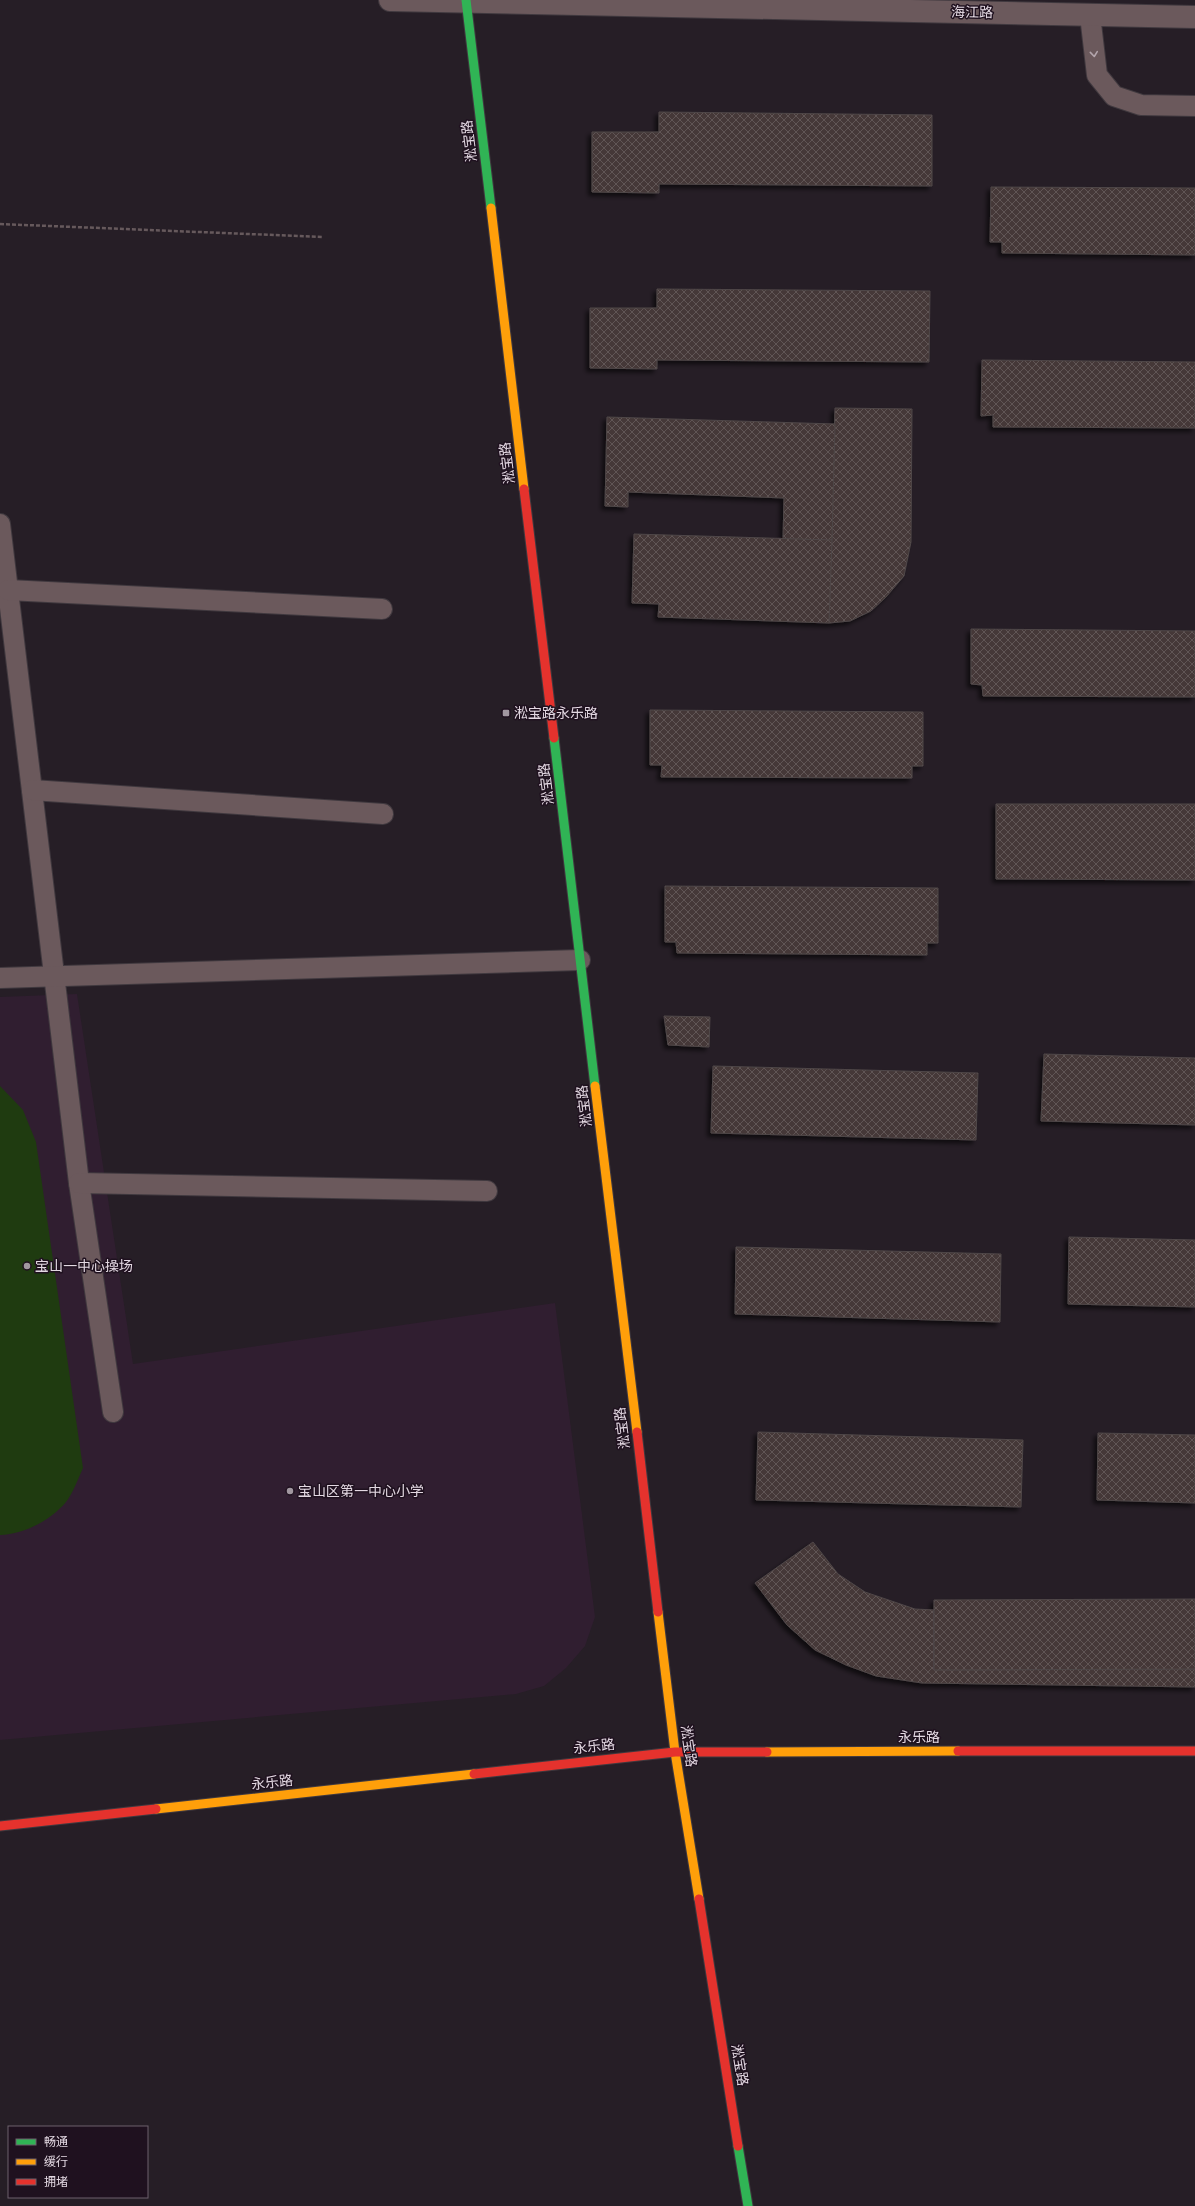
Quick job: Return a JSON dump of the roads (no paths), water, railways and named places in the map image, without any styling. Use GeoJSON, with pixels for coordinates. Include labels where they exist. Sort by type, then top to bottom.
{"type":"FeatureCollection","features":[{"type":"Feature","properties":{"kind":"main road","name":"淞宝路"},"geometry":{"type":"LineString","coordinates":[[466,1],[675,1752],[748,2206]]}},
{"type":"Feature","properties":{"kind":"main road","name":"永乐路"},"geometry":{"type":"LineString","coordinates":[[0,1826],[675,1752],[1195,1751]]}},
{"type":"Feature","properties":{"kind":"street","name":"海江路"},"geometry":{"type":"LineString","coordinates":[[390,0],[911,5],[1090,15],[1195,17]]}},
{"type":"Feature","properties":{"kind":"lane"},"geometry":{"type":"LineString","coordinates":[[1090,15],[1097,74],[1114,96],[1141,105],[1195,106]]}},
{"type":"Feature","properties":{"kind":"lane"},"geometry":{"type":"LineString","coordinates":[[0,524],[79,1183],[113,1412]]}},
{"type":"Feature","properties":{"kind":"lane"},"geometry":{"type":"LineString","coordinates":[[8,590],[382,609]]}},
{"type":"Feature","properties":{"kind":"lane"},"geometry":{"type":"LineString","coordinates":[[32,790],[383,814]]}},
{"type":"Feature","properties":{"kind":"lane"},"geometry":{"type":"LineString","coordinates":[[0,978],[54,975],[580,960]]}},
{"type":"Feature","properties":{"kind":"lane"},"geometry":{"type":"LineString","coordinates":[[79,1183],[487,1191]]}},
{"type":"Feature","properties":{"kind":"place","name":"淞宝路永乐路"},"geometry":{"type":"Point","coordinates":[506,713]}},
{"type":"Feature","properties":{"kind":"place","name":"宝山一中心操场"},"geometry":{"type":"Point","coordinates":[27,1266]}},
{"type":"Feature","properties":{"kind":"place","name":"宝山区第一中心小学"},"geometry":{"type":"Point","coordinates":[290,1491]}}]}
